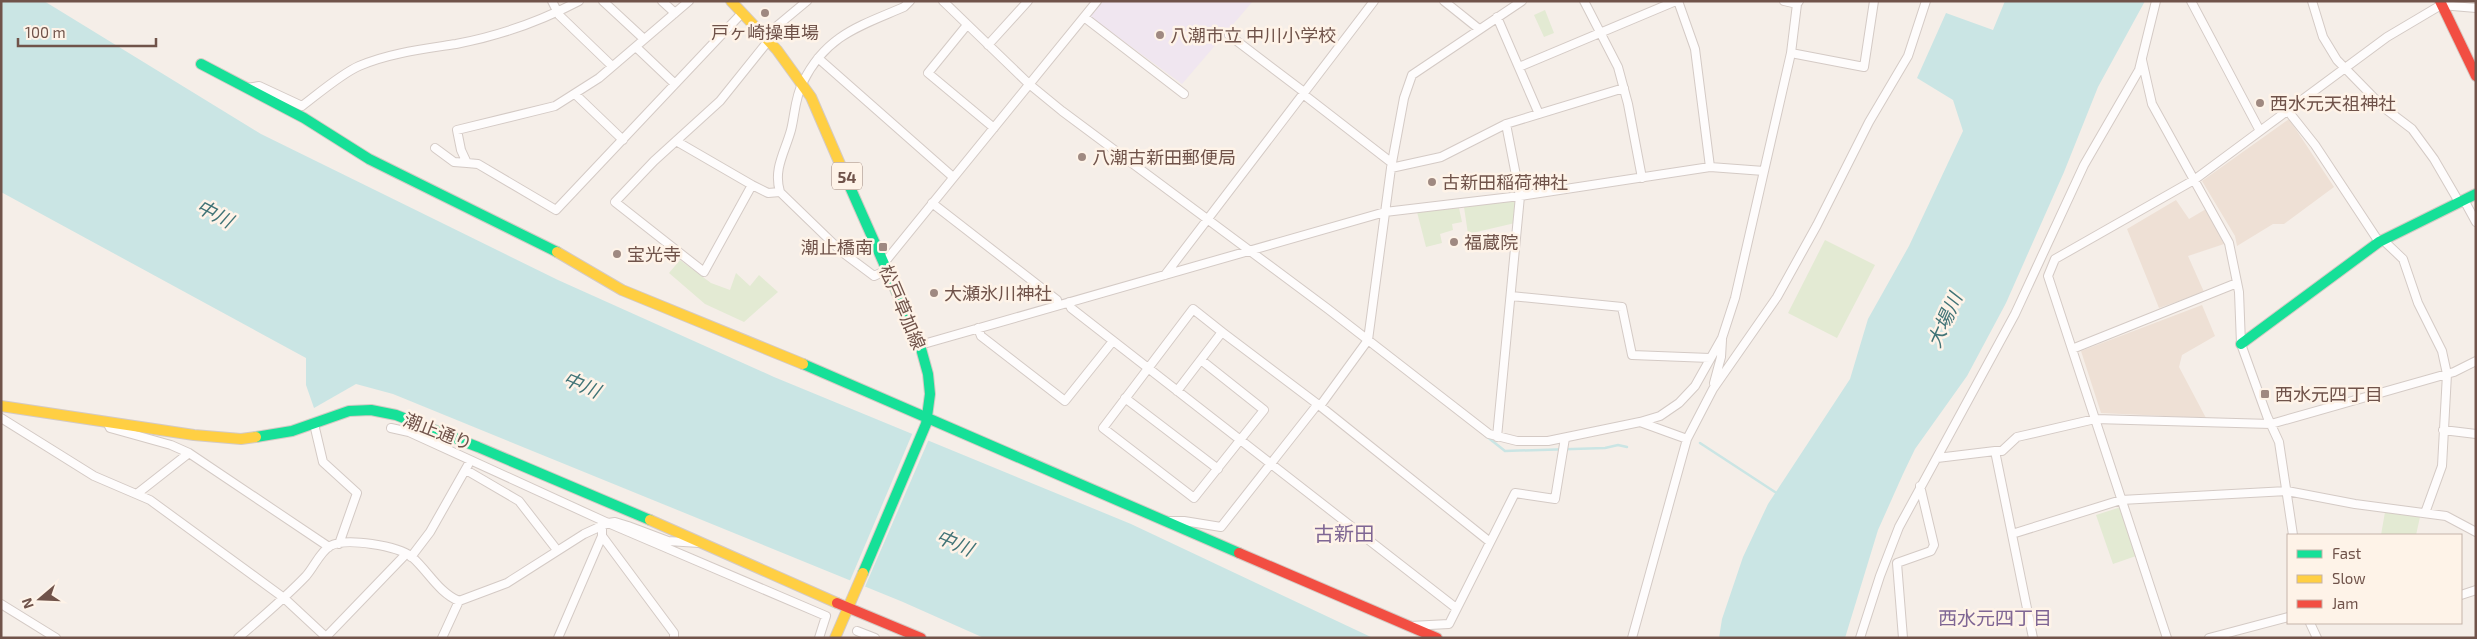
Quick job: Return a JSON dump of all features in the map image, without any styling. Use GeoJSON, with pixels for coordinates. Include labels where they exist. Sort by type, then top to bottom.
{"type":"FeatureCollection","features":[{"type":"Feature","properties":{"kind":"street"},"geometry":{"type":"LineString","coordinates":[[552,1],[558,12],[612,66]]}},
{"type":"Feature","properties":{"kind":"street"},"geometry":{"type":"LineString","coordinates":[[247,88],[258,86],[302,106],[358,66],[434,46],[456,44],[496,34],[558,12],[579,1]]}},
{"type":"Feature","properties":{"kind":"street"},"geometry":{"type":"LineString","coordinates":[[603,1],[644,39]]}},
{"type":"Feature","properties":{"kind":"street"},"geometry":{"type":"LineString","coordinates":[[662,1],[675,13]]}},
{"type":"Feature","properties":{"kind":"street"},"geometry":{"type":"LineString","coordinates":[[467,163],[457,130],[555,106],[612,66],[689,1]]}},
{"type":"Feature","properties":{"kind":"street","name":"松戸草加線"},"geometry":{"type":"LineString","coordinates":[[731,1],[767,38],[802,82],[828,132],[920,345],[931,385],[932,400],[928,421],[835,638]]}},
{"type":"Feature","properties":{"kind":"street"},"geometry":{"type":"LineString","coordinates":[[752,185],[704,272],[615,202],[676,141],[720,101],[767,38],[807,1]]}},
{"type":"Feature","properties":{"kind":"street"},"geometry":{"type":"LineString","coordinates":[[910,1],[904,7],[844,33],[818,58],[802,82],[791,130],[778,169],[777,182],[780,192],[842,252],[874,276],[886,266],[932,203],[1097,1]]}},
{"type":"Feature","properties":{"kind":"street"},"geometry":{"type":"LineString","coordinates":[[942,1],[1029,84],[1119,154],[1368,340],[1489,434],[1526,442],[1565,438],[1660,416],[1684,399],[1695,386],[1722,338]]}},
{"type":"Feature","properties":{"kind":"street"},"geometry":{"type":"LineString","coordinates":[[988,45],[1028,1]]}},
{"type":"Feature","properties":{"kind":"street"},"geometry":{"type":"LineString","coordinates":[[1165,274],[1374,1]]}},
{"type":"Feature","properties":{"kind":"street"},"geometry":{"type":"LineString","coordinates":[[1444,1],[1479,29]]}},
{"type":"Feature","properties":{"kind":"street"},"geometry":{"type":"LineString","coordinates":[[1168,521],[1184,521],[1221,527],[1368,340],[1392,166],[1404,98],[1412,75],[1522,1]]}},
{"type":"Feature","properties":{"kind":"street"},"geometry":{"type":"LineString","coordinates":[[1584,1],[1618,67],[1642,178]]}},
{"type":"Feature","properties":{"kind":"street"},"geometry":{"type":"LineString","coordinates":[[1519,67],[1677,1],[1695,49],[1710,167]]}},
{"type":"Feature","properties":{"kind":"street"},"geometry":{"type":"LineString","coordinates":[[1713,389],[1721,356],[1722,338],[1743,269],[1791,53],[1798,3],[1784,1]]}},
{"type":"Feature","properties":{"kind":"street"},"geometry":{"type":"LineString","coordinates":[[1791,53],[1864,67],[1874,1]]}},
{"type":"Feature","properties":{"kind":"street"},"geometry":{"type":"LineString","coordinates":[[1632,638],[1687,439],[1713,389],[1777,297],[1817,225],[1869,122],[1908,56],[1926,1]]}},
{"type":"Feature","properties":{"kind":"street"},"geometry":{"type":"LineString","coordinates":[[1860,638],[1892,540],[2015,314],[2084,165],[2142,60],[2146,36],[2156,1]]}},
{"type":"Feature","properties":{"kind":"street"},"geometry":{"type":"LineString","coordinates":[[2191,1],[2260,131]]}},
{"type":"Feature","properties":{"kind":"street"},"geometry":{"type":"LineString","coordinates":[[2312,1],[2324,37],[2345,69],[2383,108],[2412,129],[2476,222]]}},
{"type":"Feature","properties":{"kind":"street"},"geometry":{"type":"LineString","coordinates":[[2440,3],[2476,76]]}},
{"type":"Feature","properties":{"kind":"street"},"geometry":{"type":"LineString","coordinates":[[2167,638],[2048,276],[2055,259],[2194,180],[2387,37],[2440,3],[2476,8]]}},
{"type":"Feature","properties":{"kind":"street"},"geometry":{"type":"LineString","coordinates":[[436,148],[454,162],[478,164],[556,210],[742,13]]}},
{"type":"Feature","properties":{"kind":"street"},"geometry":{"type":"LineString","coordinates":[[1084,17],[1184,94]]}},
{"type":"Feature","properties":{"kind":"street"},"geometry":{"type":"LineString","coordinates":[[1497,17],[1539,114]]}},
{"type":"Feature","properties":{"kind":"street"},"geometry":{"type":"LineString","coordinates":[[967,24],[928,73],[994,128]]}},
{"type":"Feature","properties":{"kind":"street"},"geometry":{"type":"LineString","coordinates":[[1229,35],[1392,166],[1441,157],[1506,124],[1624,88]]}},
{"type":"Feature","properties":{"kind":"street"},"geometry":{"type":"LineString","coordinates":[[636,47],[675,84]]}},
{"type":"Feature","properties":{"kind":"street"},"geometry":{"type":"LineString","coordinates":[[818,58],[953,177]]}},
{"type":"Feature","properties":{"kind":"street"},"geometry":{"type":"LineString","coordinates":[[2142,60],[2152,104],[2229,243],[2238,283],[2241,344],[2279,442],[2293,534]]}},
{"type":"Feature","properties":{"kind":"street"},"geometry":{"type":"LineString","coordinates":[[201,64],[304,118],[369,159],[568,257],[622,290],[1168,521],[1437,638]]}},
{"type":"Feature","properties":{"kind":"street"},"geometry":{"type":"LineString","coordinates":[[574,94],[623,140]]}},
{"type":"Feature","properties":{"kind":"street"},"geometry":{"type":"LineString","coordinates":[[2288,111],[2315,145],[2381,241],[2404,259],[2418,303],[2442,351],[2446,374],[2442,466],[2425,513]]}},
{"type":"Feature","properties":{"kind":"street"},"geometry":{"type":"LineString","coordinates":[[1497,437],[1520,196],[1506,124]]}},
{"type":"Feature","properties":{"kind":"street"},"geometry":{"type":"LineString","coordinates":[[676,141],[768,193],[780,192]]}},
{"type":"Feature","properties":{"kind":"street"},"geometry":{"type":"LineString","coordinates":[[920,345],[1385,212],[1520,196],[1710,167],[1724,166],[1764,171]]}},
{"type":"Feature","properties":{"kind":"street"},"geometry":{"type":"LineString","coordinates":[[2241,344],[2381,241],[2476,194]]}},
{"type":"Feature","properties":{"kind":"street"},"geometry":{"type":"LineString","coordinates":[[932,203],[1057,300],[1058,305]]}},
{"type":"Feature","properties":{"kind":"street"},"geometry":{"type":"LineString","coordinates":[[2072,348],[2238,283]]}},
{"type":"Feature","properties":{"kind":"street"},"geometry":{"type":"LineString","coordinates":[[1511,296],[1622,307],[1632,355],[1710,358]]}},
{"type":"Feature","properties":{"kind":"street"},"geometry":{"type":"LineString","coordinates":[[1069,302],[1071,308],[1456,608]]}},
{"type":"Feature","properties":{"kind":"street"},"geometry":{"type":"LineString","coordinates":[[1200,360],[1264,410],[1194,498],[1103,428],[1193,309],[1490,542]]}},
{"type":"Feature","properties":{"kind":"street"},"geometry":{"type":"LineString","coordinates":[[978,328],[981,336],[1065,400],[1113,340]]}},
{"type":"Feature","properties":{"kind":"street"},"geometry":{"type":"LineString","coordinates":[[1177,391],[1222,332]]}},
{"type":"Feature","properties":{"kind":"street"},"geometry":{"type":"LineString","coordinates":[[1937,458],[2002,451],[2017,436],[2095,418],[2271,424],[2446,374],[2476,361]]}},
{"type":"Feature","properties":{"kind":"street"},"geometry":{"type":"LineString","coordinates":[[1125,398],[1218,469]]}},
{"type":"Feature","properties":{"kind":"street","name":"潮止通り"},"geometry":{"type":"LineString","coordinates":[[1,406],[194,435],[241,439],[266,436],[360,410],[396,415],[478,447],[704,544],[848,609],[921,638]]}},
{"type":"Feature","properties":{"kind":"street"},"geometry":{"type":"LineString","coordinates":[[1,418],[94,476],[138,493],[284,598],[326,637],[430,532],[466,470],[469,460]]}},
{"type":"Feature","properties":{"kind":"street"},"geometry":{"type":"LineString","coordinates":[[107,422],[110,428],[170,445],[189,454],[329,547]]}},
{"type":"Feature","properties":{"kind":"street"},"geometry":{"type":"LineString","coordinates":[[1640,422],[1687,439]]}},
{"type":"Feature","properties":{"kind":"street"},"geometry":{"type":"LineString","coordinates":[[314,424],[323,462],[357,493],[339,544]]}},
{"type":"Feature","properties":{"kind":"street"},"geometry":{"type":"LineString","coordinates":[[391,428],[409,432],[605,524],[826,616],[820,638]]}},
{"type":"Feature","properties":{"kind":"street"},"geometry":{"type":"LineString","coordinates":[[2443,430],[2476,434]]}},
{"type":"Feature","properties":{"kind":"street"},"geometry":{"type":"LineString","coordinates":[[1409,626],[1449,624],[1516,493],[1555,499],[1565,438]]}},
{"type":"Feature","properties":{"kind":"street"},"geometry":{"type":"LineString","coordinates":[[1995,451],[2033,638]]}},
{"type":"Feature","properties":{"kind":"street"},"geometry":{"type":"LineString","coordinates":[[138,493],[189,454]]}},
{"type":"Feature","properties":{"kind":"street"},"geometry":{"type":"LineString","coordinates":[[466,470],[519,501],[557,550]]}},
{"type":"Feature","properties":{"kind":"street"},"geometry":{"type":"LineString","coordinates":[[1903,638],[1897,563],[1931,552],[1934,545],[1920,486]]}},
{"type":"Feature","properties":{"kind":"street"},"geometry":{"type":"LineString","coordinates":[[2012,534],[2121,500],[2287,491],[2355,504],[2446,516],[2476,532]]}},
{"type":"Feature","properties":{"kind":"street"},"geometry":{"type":"LineString","coordinates":[[238,638],[284,598],[329,547],[339,544],[365,542],[408,556],[453,599],[459,601],[507,583],[557,550],[605,524],[615,522],[668,541],[704,544]]}},
{"type":"Feature","properties":{"kind":"street"},"geometry":{"type":"LineString","coordinates":[[558,638],[602,536],[605,524]]}},
{"type":"Feature","properties":{"kind":"street"},"geometry":{"type":"LineString","coordinates":[[602,536],[670,627],[674,633],[674,638]]}},
{"type":"Feature","properties":{"kind":"street"},"geometry":{"type":"LineString","coordinates":[[2462,595],[2476,590]]}},
{"type":"Feature","properties":{"kind":"street"},"geometry":{"type":"LineString","coordinates":[[442,638],[459,601]]}},
{"type":"Feature","properties":{"kind":"street"},"geometry":{"type":"LineString","coordinates":[[1,604],[56,638]]}},
{"type":"Feature","properties":{"kind":"street"},"geometry":{"type":"LineString","coordinates":[[2209,638],[2287,617]]}},
{"type":"Feature","properties":{"kind":"street"},"geometry":{"type":"LineString","coordinates":[[2310,624],[2317,638]]}},
{"type":"Feature","properties":{"kind":"street"},"geometry":{"type":"LineString","coordinates":[[857,631],[875,638]]}},
{"type":"Feature","properties":{"kind":"shaded area"},"geometry":{"type":"Polygon","coordinates":[[[1101,1],[1253,1],[1182,84],[1088,15],[1101,1]]]}},
{"type":"Feature","properties":{"kind":"shaded area"},"geometry":{"type":"Polygon","coordinates":[[[2289,119],[2334,187],[2284,224],[2273,224],[2237,246],[2235,236],[2202,181],[2289,119]]]}},
{"type":"Feature","properties":{"kind":"shaded area"},"geometry":{"type":"Polygon","coordinates":[[[2176,200],[2189,219],[2206,209],[2224,244],[2188,256],[2204,292],[2159,308],[2127,229],[2176,200]]]}},
{"type":"Feature","properties":{"kind":"shaded area"},"geometry":{"type":"Polygon","coordinates":[[[2202,305],[2215,336],[2182,355],[2179,367],[2206,418],[2101,413],[2081,351],[2202,305]]]}},
{"type":"Feature","properties":{"kind":"green space"},"geometry":{"type":"Polygon","coordinates":[[[1545,10],[1554,33],[1544,37],[1534,15],[1545,10]]]}},
{"type":"Feature","properties":{"kind":"green space"},"geometry":{"type":"Polygon","coordinates":[[[1514,201],[1517,203],[1515,223],[1468,234],[1464,207],[1514,201]]]}},
{"type":"Feature","properties":{"kind":"green space"},"geometry":{"type":"Polygon","coordinates":[[[1459,208],[1462,222],[1452,224],[1453,230],[1440,234],[1442,243],[1426,247],[1417,212],[1459,208]]]}},
{"type":"Feature","properties":{"kind":"green space"},"geometry":{"type":"Polygon","coordinates":[[[1825,240],[1875,265],[1837,338],[1788,313],[1825,240]]]}},
{"type":"Feature","properties":{"kind":"green space"},"geometry":{"type":"Polygon","coordinates":[[[680,260],[711,283],[730,290],[736,273],[750,286],[759,275],[778,292],[744,322],[705,304],[669,273],[680,260]]]}},
{"type":"Feature","properties":{"kind":"green space"},"geometry":{"type":"Polygon","coordinates":[[[2121,507],[2136,556],[2113,564],[2096,515],[2121,507]]]}},
{"type":"Feature","properties":{"kind":"green space"},"geometry":{"type":"Polygon","coordinates":[[[2385,512],[2420,517],[2416,534],[2381,534],[2385,512]]]}},
{"type":"Feature","properties":{"kind":"water","name":"中川"},"geometry":{"type":"Polygon","coordinates":[[[1,1],[44,1],[261,134],[558,280],[774,377],[1131,524],[1373,638],[984,638],[903,602],[393,394],[356,384],[314,408],[306,385],[306,358],[1,192],[1,1]]]}},
{"type":"Feature","properties":{"kind":"water","name":"大場川"},"geometry":{"type":"Polygon","coordinates":[[[2005,1],[2145,1],[2098,87],[2064,172],[2006,303],[1967,376],[1915,449],[1903,474],[1878,530],[1845,638],[1719,638],[1722,619],[1743,557],[1768,504],[1850,379],[1868,319],[1909,246],[1963,131],[1953,100],[1917,78],[1946,13],[1993,30],[2005,1]]]}},
{"type":"Feature","properties":{"kind":"pier"},"geometry":{"type":"Polygon","coordinates":[[[913,432],[929,439],[864,589],[849,583],[913,432]]]}},
{"type":"Feature","properties":{"kind":"waterway"},"geometry":{"type":"LineString","coordinates":[[1486,436],[1505,451],[1605,448],[1618,445],[1627,447]]}},
{"type":"Feature","properties":{"kind":"waterway"},"geometry":{"type":"LineString","coordinates":[[1700,443],[1778,494]]}},
{"type":"Feature","properties":{"kind":"traffic: fast"},"geometry":{"type":"LineString","coordinates":[[201,64],[304,118],[369,159],[557,252]]}},
{"type":"Feature","properties":{"kind":"traffic: fast"},"geometry":{"type":"LineString","coordinates":[[846,178],[920,345],[928,374],[930,394],[926,424],[863,573]]}},
{"type":"Feature","properties":{"kind":"traffic: fast"},"geometry":{"type":"LineString","coordinates":[[2241,344],[2379,242],[2476,194]]}},
{"type":"Feature","properties":{"kind":"traffic: fast"},"geometry":{"type":"LineString","coordinates":[[803,364],[1239,553]]}},
{"type":"Feature","properties":{"kind":"traffic: fast"},"geometry":{"type":"LineString","coordinates":[[256,437],[292,431],[349,411],[371,410],[396,415],[478,447],[650,520]]}},
{"type":"Feature","properties":{"kind":"traffic: slow"},"geometry":{"type":"LineString","coordinates":[[731,1],[777,50],[811,97],[846,178]]}},
{"type":"Feature","properties":{"kind":"traffic: slow"},"geometry":{"type":"LineString","coordinates":[[557,252],[622,290],[803,364]]}},
{"type":"Feature","properties":{"kind":"traffic: slow"},"geometry":{"type":"LineString","coordinates":[[1,406],[194,435],[241,439],[256,437]]}},
{"type":"Feature","properties":{"kind":"traffic: slow"},"geometry":{"type":"LineString","coordinates":[[650,520],[837,603]]}},
{"type":"Feature","properties":{"kind":"traffic: slow"},"geometry":{"type":"LineString","coordinates":[[835,638],[863,573]]}},
{"type":"Feature","properties":{"kind":"traffic: jam"},"geometry":{"type":"LineString","coordinates":[[2440,1],[2476,76]]}},
{"type":"Feature","properties":{"kind":"traffic: jam"},"geometry":{"type":"LineString","coordinates":[[1239,553],[1437,638]]}},
{"type":"Feature","properties":{"kind":"traffic: jam"},"geometry":{"type":"LineString","coordinates":[[837,603],[921,638]]}},
{"type":"Feature","properties":{"kind":"place","name":"戸ヶ崎操車場"},"geometry":{"type":"Point","coordinates":[765,13]}},
{"type":"Feature","properties":{"kind":"place","name":"八潮市立 中川小学校"},"geometry":{"type":"Point","coordinates":[1160,35]}},
{"type":"Feature","properties":{"kind":"place","name":"西水元天祖神社"},"geometry":{"type":"Point","coordinates":[2260,103]}},
{"type":"Feature","properties":{"kind":"place","name":"八潮古新田郵便局"},"geometry":{"type":"Point","coordinates":[1082,157]}},
{"type":"Feature","properties":{"kind":"place","name":"古新田稲荷神社"},"geometry":{"type":"Point","coordinates":[1432,182]}},
{"type":"Feature","properties":{"kind":"place","name":"福蔵院"},"geometry":{"type":"Point","coordinates":[1454,242]}},
{"type":"Feature","properties":{"kind":"place","name":"潮止橋南"},"geometry":{"type":"Point","coordinates":[883,247]}},
{"type":"Feature","properties":{"kind":"place","name":"宝光寺"},"geometry":{"type":"Point","coordinates":[617,254]}},
{"type":"Feature","properties":{"kind":"place","name":"大瀬氷川神社"},"geometry":{"type":"Point","coordinates":[934,293]}},
{"type":"Feature","properties":{"kind":"place","name":"西水元四丁目"},"geometry":{"type":"Point","coordinates":[2265,394]}},
{"type":"Feature","properties":{"kind":"district","name":"古新田"},"geometry":{"type":"Point","coordinates":[1344,533]}},
{"type":"Feature","properties":{"kind":"district","name":"西水元四丁目"},"geometry":{"type":"Point","coordinates":[1995,617]}}]}
